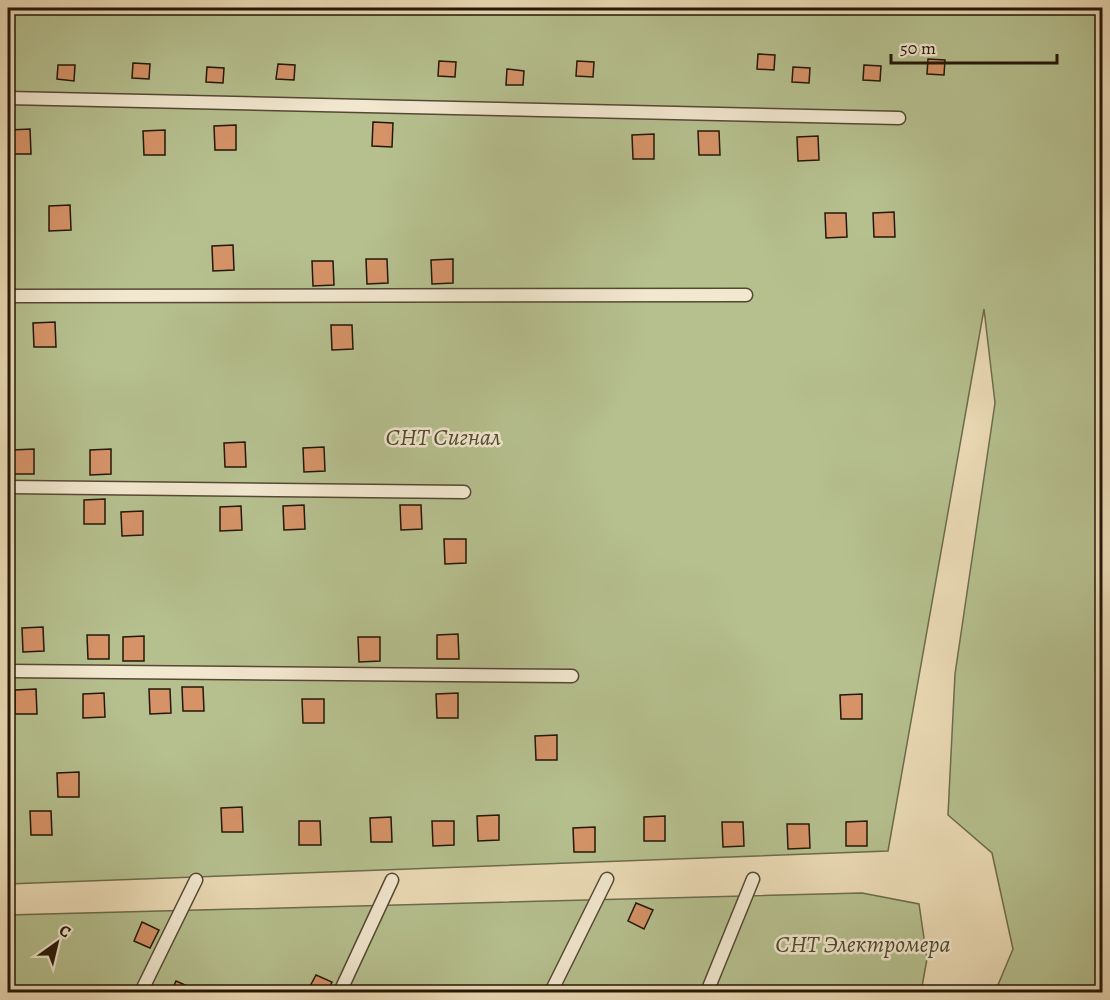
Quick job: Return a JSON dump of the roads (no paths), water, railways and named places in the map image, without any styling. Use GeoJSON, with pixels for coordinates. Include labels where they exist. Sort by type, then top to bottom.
{"type":"FeatureCollection","features":[{"type":"Feature","properties":{"kind":"lane"},"geometry":{"type":"LineString","coordinates":[[8,98],[899,118]]}},
{"type":"Feature","properties":{"kind":"lane"},"geometry":{"type":"LineString","coordinates":[[8,296],[746,295]]}},
{"type":"Feature","properties":{"kind":"lane"},"geometry":{"type":"LineString","coordinates":[[8,487],[464,492]]}},
{"type":"Feature","properties":{"kind":"lane"},"geometry":{"type":"LineString","coordinates":[[8,671],[572,676]]}},
{"type":"Feature","properties":{"kind":"lane"},"geometry":{"type":"LineString","coordinates":[[551,993],[607,879]]}},
{"type":"Feature","properties":{"kind":"lane"},"geometry":{"type":"LineString","coordinates":[[707,993],[753,879]]}},
{"type":"Feature","properties":{"kind":"lane"},"geometry":{"type":"LineString","coordinates":[[141,993],[196,880]]}},
{"type":"Feature","properties":{"kind":"lane"},"geometry":{"type":"LineString","coordinates":[[340,993],[392,880]]}},
{"type":"Feature","properties":{"kind":"park label","name":"СНТ Сигнал"},"geometry":{"type":"Point","coordinates":[443,437]}},
{"type":"Feature","properties":{"kind":"park label","name":"СНТ Электромера"},"geometry":{"type":"Point","coordinates":[863,944]}}]}
